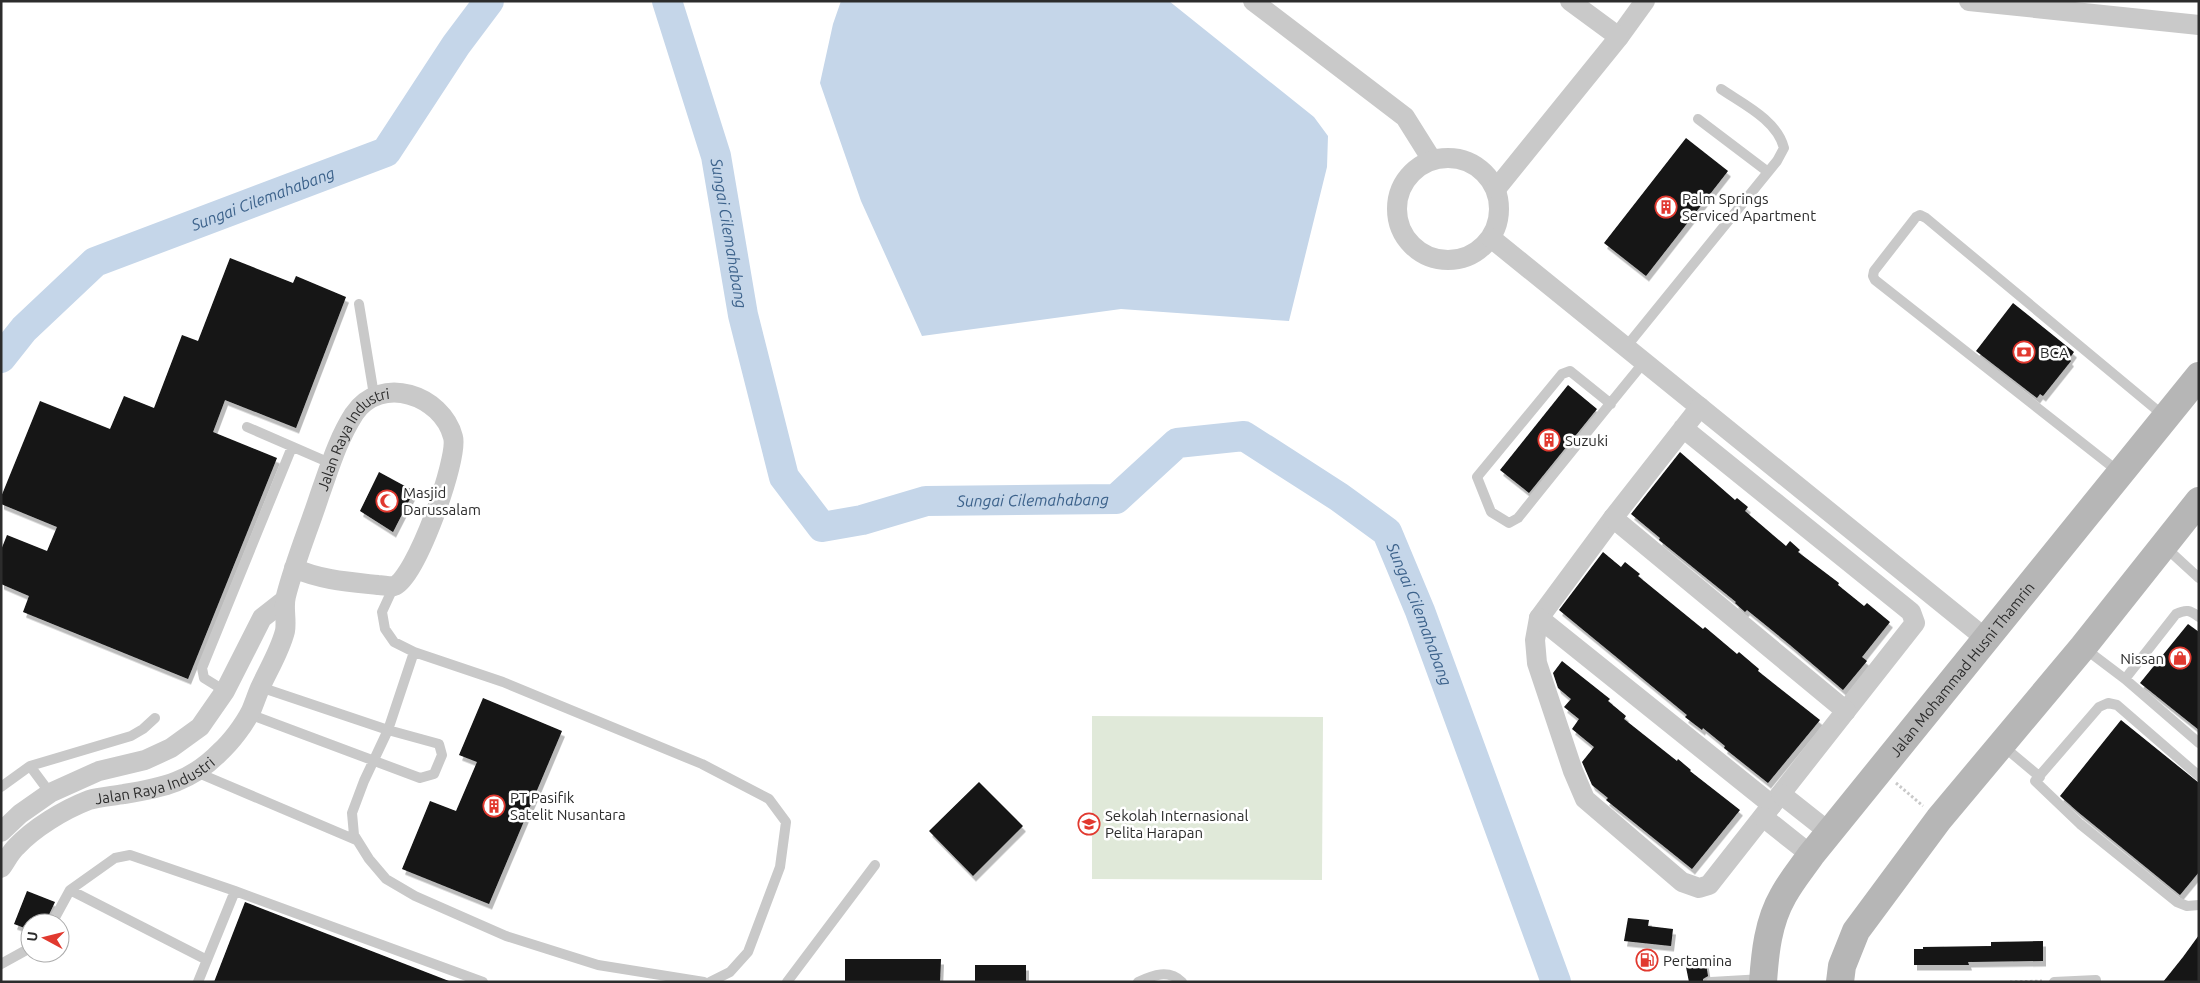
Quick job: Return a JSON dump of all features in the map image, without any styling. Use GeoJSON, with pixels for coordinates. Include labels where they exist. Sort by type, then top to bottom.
{"type":"FeatureCollection","features":[{"type":"Feature","properties":{"kind":"street"},"geometry":{"type":"LineString","coordinates":[[1253,1],[1405,117],[1420,138],[1432,160]]}},
{"type":"Feature","properties":{"kind":"street"},"geometry":{"type":"LineString","coordinates":[[1570,1],[1619,37]]}},
{"type":"Feature","properties":{"kind":"street"},"geometry":{"type":"LineString","coordinates":[[1496,189],[1619,37],[1644,1]]}},
{"type":"Feature","properties":{"kind":"street"},"geometry":{"type":"LineString","coordinates":[[1969,1],[2199,25]]}},
{"type":"Feature","properties":{"kind":"street"},"geometry":{"type":"LineString","coordinates":[[1447,157],[1462,159],[1476,166],[1488,176],[1496,189],[1500,214],[1491,238],[1479,251],[1463,259],[1445,261],[1428,257],[1413,247],[1402,233],[1399,224],[1397,216],[1398,198],[1404,182],[1416,168],[1432,160],[1447,157]]}},
{"type":"Feature","properties":{"kind":"street"},"geometry":{"type":"LineString","coordinates":[[1491,238],[1985,638]]}},
{"type":"Feature","properties":{"kind":"street","name":"Jalan Mohammad Husni Thamrin"},"geometry":{"type":"LineString","coordinates":[[1763,980],[1768,939],[1774,915],[1783,895],[1829,832],[2199,376]]}},
{"type":"Feature","properties":{"kind":"street","name":"Jalan Raya Industri"},"geometry":{"type":"LineString","coordinates":[[1,868],[15,848],[34,832],[69,810],[90,800],[165,787],[190,777],[221,752],[249,714],[285,631],[285,600],[294,568],[330,463],[342,434],[364,401],[374,395],[391,391],[408,394],[432,405],[446,421],[454,440],[448,477],[425,538],[411,569],[394,586]]}},
{"type":"Feature","properties":{"kind":"street"},"geometry":{"type":"LineString","coordinates":[[1683,428],[1914,616],[1915,623],[1709,886],[1700,888],[1682,882],[1585,799],[1573,771],[1538,663],[1535,640],[1540,618],[1612,518],[1683,428],[1700,407]]}},
{"type":"Feature","properties":{"kind":"street"},"geometry":{"type":"LineString","coordinates":[[1840,982],[1842,966],[1856,931],[1939,819],[2083,648],[2199,502]]}},
{"type":"Feature","properties":{"kind":"street"},"geometry":{"type":"LineString","coordinates":[[1612,518],[1846,710]]}},
{"type":"Feature","properties":{"kind":"street"},"geometry":{"type":"LineString","coordinates":[[294,568],[308,574],[344,582],[394,586]]}},
{"type":"Feature","properties":{"kind":"street","name":"Jalan Raya Industri"},"geometry":{"type":"LineString","coordinates":[[1,832],[20,814],[50,793],[99,771],[145,760],[172,748],[200,727],[225,691],[262,618],[285,600]]}},
{"type":"Feature","properties":{"kind":"street"},"geometry":{"type":"LineString","coordinates":[[1540,618],[1772,805],[1812,855]]}},
{"type":"Feature","properties":{"kind":"street"},"geometry":{"type":"LineString","coordinates":[[1772,805],[1829,832]]}},
{"type":"Feature","properties":{"kind":"lane"},"geometry":{"type":"LineString","coordinates":[[1626,347],[1768,172],[1784,148],[1782,139],[1766,120],[1721,89]]}},
{"type":"Feature","properties":{"kind":"lane"},"geometry":{"type":"LineString","coordinates":[[1698,119],[1768,172]]}},
{"type":"Feature","properties":{"kind":"lane"},"geometry":{"type":"LineString","coordinates":[[2121,473],[1875,280],[1873,276],[1874,271],[1916,217],[1920,215],[1926,218],[2165,417]]}},
{"type":"Feature","properties":{"kind":"lane"},"geometry":{"type":"LineString","coordinates":[[359,304],[374,395]]}},
{"type":"Feature","properties":{"kind":"lane"},"geometry":{"type":"LineString","coordinates":[[1611,404],[1570,371],[1562,374],[1477,477],[1490,512],[1509,523],[1518,518],[1611,404],[1645,362]]}},
{"type":"Feature","properties":{"kind":"lane"},"geometry":{"type":"LineString","coordinates":[[247,427],[330,463]]}},
{"type":"Feature","properties":{"kind":"lane"},"geometry":{"type":"LineString","coordinates":[[225,691],[204,678],[202,668],[292,446]]}},
{"type":"Feature","properties":{"kind":"lane"},"geometry":{"type":"LineString","coordinates":[[2164,545],[2199,578]]}},
{"type":"Feature","properties":{"kind":"lane"},"geometry":{"type":"LineString","coordinates":[[394,586],[382,612],[384,629],[394,642],[414,652],[503,682],[702,764],[769,799],[786,822],[780,867],[748,952],[730,972],[710,982]]}},
{"type":"Feature","properties":{"kind":"lane"},"geometry":{"type":"LineString","coordinates":[[2124,679],[2176,614],[2184,610],[2191,611],[2199,617]]}},
{"type":"Feature","properties":{"kind":"lane"},"geometry":{"type":"LineString","coordinates":[[2083,648],[2124,679],[2199,743]]}},
{"type":"Feature","properties":{"kind":"lane"},"geometry":{"type":"LineString","coordinates":[[414,652],[388,730],[352,813],[352,824],[356,840],[386,879],[415,896],[506,936],[598,965],[704,982]]}},
{"type":"Feature","properties":{"kind":"lane"},"geometry":{"type":"LineString","coordinates":[[249,714],[420,778],[434,774],[442,755],[438,744],[388,730],[260,687]]}},
{"type":"Feature","properties":{"kind":"lane"},"geometry":{"type":"LineString","coordinates":[[2199,776],[2117,705],[2108,703],[2100,706],[2035,781],[2080,824],[2177,902],[2187,906],[2199,905]]}},
{"type":"Feature","properties":{"kind":"lane"},"geometry":{"type":"LineString","coordinates":[[1,787],[30,766],[131,736],[143,729],[155,718]]}},
{"type":"Feature","properties":{"kind":"lane"},"geometry":{"type":"LineString","coordinates":[[2002,746],[2040,776]]}},
{"type":"Feature","properties":{"kind":"lane"},"geometry":{"type":"LineString","coordinates":[[30,766],[50,793]]}},
{"type":"Feature","properties":{"kind":"lane"},"geometry":{"type":"LineString","coordinates":[[196,772],[356,840]]}},
{"type":"Feature","properties":{"kind":"lane"},"geometry":{"type":"LineString","coordinates":[[57,913],[70,890],[115,858],[130,855],[235,891],[483,982]]}},
{"type":"Feature","properties":{"kind":"lane"},"geometry":{"type":"LineString","coordinates":[[787,982],[875,865]]}},
{"type":"Feature","properties":{"kind":"lane"},"geometry":{"type":"LineString","coordinates":[[70,890],[208,960]]}},
{"type":"Feature","properties":{"kind":"lane"},"geometry":{"type":"LineString","coordinates":[[198,982],[235,891]]}},
{"type":"Feature","properties":{"kind":"lane"},"geometry":{"type":"LineString","coordinates":[[1,964],[20,954]]}},
{"type":"Feature","properties":{"kind":"lane"},"geometry":{"type":"LineString","coordinates":[[1138,982],[1163,973],[1176,975],[1182,982]]}},
{"type":"Feature","properties":{"kind":"lane"},"geometry":{"type":"LineString","coordinates":[[1711,982],[1763,980]]}},
{"type":"Feature","properties":{"kind":"lane"},"geometry":{"type":"LineString","coordinates":[[2054,981],[2096,980],[2096,982]]}},
{"type":"Feature","properties":{"kind":"path"},"geometry":{"type":"LineString","coordinates":[[1880,770],[1939,819]]}},
{"type":"Feature","properties":{"kind":"path"},"geometry":{"type":"LineString","coordinates":[[2010,982],[2054,981]]}},
{"type":"Feature","properties":{"kind":"green space"},"geometry":{"type":"Polygon","coordinates":[[[1092,716],[1323,717],[1322,880],[1092,879],[1092,716]]]}},
{"type":"Feature","properties":{"kind":"water"},"geometry":{"type":"Polygon","coordinates":[[[841,1],[1169,1],[1314,117],[1328,136],[1327,167],[1289,321],[1121,309],[922,336],[861,201],[820,83],[833,24],[841,1]]]}},
{"type":"Feature","properties":{"kind":"building","name":"Palm Springs Serviced Apartment"},"geometry":{"type":"Polygon","coordinates":[[[1686,138],[1728,171],[1646,276],[1604,243],[1686,138]]]}},
{"type":"Feature","properties":{"kind":"building"},"geometry":{"type":"Polygon","coordinates":[[[230,258],[293,283],[296,276],[346,297],[296,428],[225,400],[213,432],[277,458],[188,679],[23,612],[29,596],[1,584],[1,550],[7,535],[47,551],[57,527],[1,504],[1,497],[40,401],[110,429],[124,396],[154,408],[182,335],[198,341],[230,258]]]}},
{"type":"Feature","properties":{"kind":"building","name":"BCA"},"geometry":{"type":"Polygon","coordinates":[[[2013,303],[2074,352],[2069,359],[2071,361],[2043,396],[2040,394],[2037,398],[1976,351],[2013,303]]]}},
{"type":"Feature","properties":{"kind":"building","name":"Suzuki"},"geometry":{"type":"Polygon","coordinates":[[[1568,385],[1597,409],[1529,493],[1500,470],[1568,385]]]}},
{"type":"Feature","properties":{"kind":"building"},"geometry":{"type":"Polygon","coordinates":[[[1680,452],[1735,500],[1737,498],[1748,507],[1745,511],[1786,546],[1790,541],[1800,550],[1798,552],[1839,583],[1838,585],[1864,606],[1867,603],[1890,622],[1862,657],[1867,661],[1843,690],[1747,610],[1745,612],[1736,602],[1659,540],[1660,538],[1631,514],[1680,452]]]}},
{"type":"Feature","properties":{"kind":"building","name":"Masjid Darussalam"},"geometry":{"type":"Polygon","coordinates":[[[379,472],[414,491],[393,532],[360,511],[379,472]]]}},
{"type":"Feature","properties":{"kind":"building"},"geometry":{"type":"Polygon","coordinates":[[[1603,552],[1621,567],[1625,562],[1640,574],[1638,576],[1703,629],[1705,627],[1737,654],[1739,652],[1759,669],[1758,671],[1820,720],[1768,783],[1724,748],[1725,746],[1703,728],[1702,730],[1685,717],[1687,715],[1559,610],[1603,552]]]}},
{"type":"Feature","properties":{"kind":"building","name":"Nissan"},"geometry":{"type":"Polygon","coordinates":[[[2188,624],[2199,632],[2199,730],[2140,683],[2188,624]]]}},
{"type":"Feature","properties":{"kind":"building"},"geometry":{"type":"Polygon","coordinates":[[[1562,661],[1610,699],[1608,701],[1626,716],[1624,719],[1677,761],[1678,759],[1690,771],[1740,810],[1692,869],[1606,800],[1608,798],[1592,785],[1582,762],[1594,747],[1572,729],[1579,719],[1564,707],[1571,699],[1558,688],[1553,673],[1562,661]]]}},
{"type":"Feature","properties":{"kind":"building","name":"PT Pasifik Satelit Nusantara"},"geometry":{"type":"Polygon","coordinates":[[[483,698],[562,731],[489,904],[402,869],[430,801],[456,811],[477,762],[459,755],[483,698]]]}},
{"type":"Feature","properties":{"kind":"building"},"geometry":{"type":"Polygon","coordinates":[[[2121,720],[2199,783],[2199,872],[2180,895],[2060,796],[2121,720]]]}},
{"type":"Feature","properties":{"kind":"building"},"geometry":{"type":"Polygon","coordinates":[[[979,782],[1023,826],[973,876],[929,831],[979,782]]]}},
{"type":"Feature","properties":{"kind":"building"},"geometry":{"type":"Polygon","coordinates":[[[27,891],[55,902],[50,913],[20,913],[20,926],[14,924],[27,891]]]}},
{"type":"Feature","properties":{"kind":"building"},"geometry":{"type":"Polygon","coordinates":[[[245,902],[449,981],[449,982],[214,982],[245,902]]]}},
{"type":"Feature","properties":{"kind":"building"},"geometry":{"type":"Polygon","coordinates":[[[1628,918],[1649,920],[1648,926],[1673,929],[1671,946],[1624,941],[1628,918]]]}},
{"type":"Feature","properties":{"kind":"building"},"geometry":{"type":"Polygon","coordinates":[[[2199,935],[2199,982],[2163,982],[2183,957],[2199,935]]]}},
{"type":"Feature","properties":{"kind":"building"},"geometry":{"type":"Polygon","coordinates":[[[2043,941],[2043,961],[1968,962],[1969,965],[1914,965],[1914,949],[1923,949],[1923,947],[1991,946],[1991,942],[2043,941]]]}},
{"type":"Feature","properties":{"kind":"building"},"geometry":{"type":"Polygon","coordinates":[[[1705,958],[1708,976],[1703,979],[1703,982],[1689,982],[1685,962],[1705,958]]]}},
{"type":"Feature","properties":{"kind":"building"},"geometry":{"type":"Polygon","coordinates":[[[845,959],[941,959],[940,982],[845,982],[845,959]]]}},
{"type":"Feature","properties":{"kind":"building"},"geometry":{"type":"Polygon","coordinates":[[[975,965],[1026,965],[1026,982],[975,982],[975,965]]]}},
{"type":"Feature","properties":{"kind":"waterway","name":"Sungai Cilemahabang"},"geometry":{"type":"LineString","coordinates":[[1,358],[24,329],[95,262],[386,152],[456,45],[489,1]]}},
{"type":"Feature","properties":{"kind":"waterway","name":"Sungai Cilemahabang"},"geometry":{"type":"LineString","coordinates":[[667,1],[716,156],[743,315],[784,477],[822,527],[862,520],[926,501],[1116,499],[1177,443],[1244,436],[1339,497],[1387,532],[1420,611],[1556,982]]}},
{"type":"Feature","properties":{"kind":"place","name":"Palm Springs Serviced Apartment"},"geometry":{"type":"Point","coordinates":[1666,207]}},
{"type":"Feature","properties":{"kind":"place","name":"BCA"},"geometry":{"type":"Point","coordinates":[2024,352]}},
{"type":"Feature","properties":{"kind":"place","name":"Suzuki"},"geometry":{"type":"Point","coordinates":[1549,440]}},
{"type":"Feature","properties":{"kind":"place","name":"Masjid Darussalam"},"geometry":{"type":"Point","coordinates":[387,501]}},
{"type":"Feature","properties":{"kind":"place","name":"Nissan"},"geometry":{"type":"Point","coordinates":[2180,658]}},
{"type":"Feature","properties":{"kind":"place","name":"PT Pasifik Satelit Nusantara"},"geometry":{"type":"Point","coordinates":[494,806]}},
{"type":"Feature","properties":{"kind":"place","name":"Sekolah Internasional Pelita Harapan"},"geometry":{"type":"Point","coordinates":[1089,824]}},
{"type":"Feature","properties":{"kind":"place","name":"Pertamina"},"geometry":{"type":"Point","coordinates":[1647,960]}}]}
